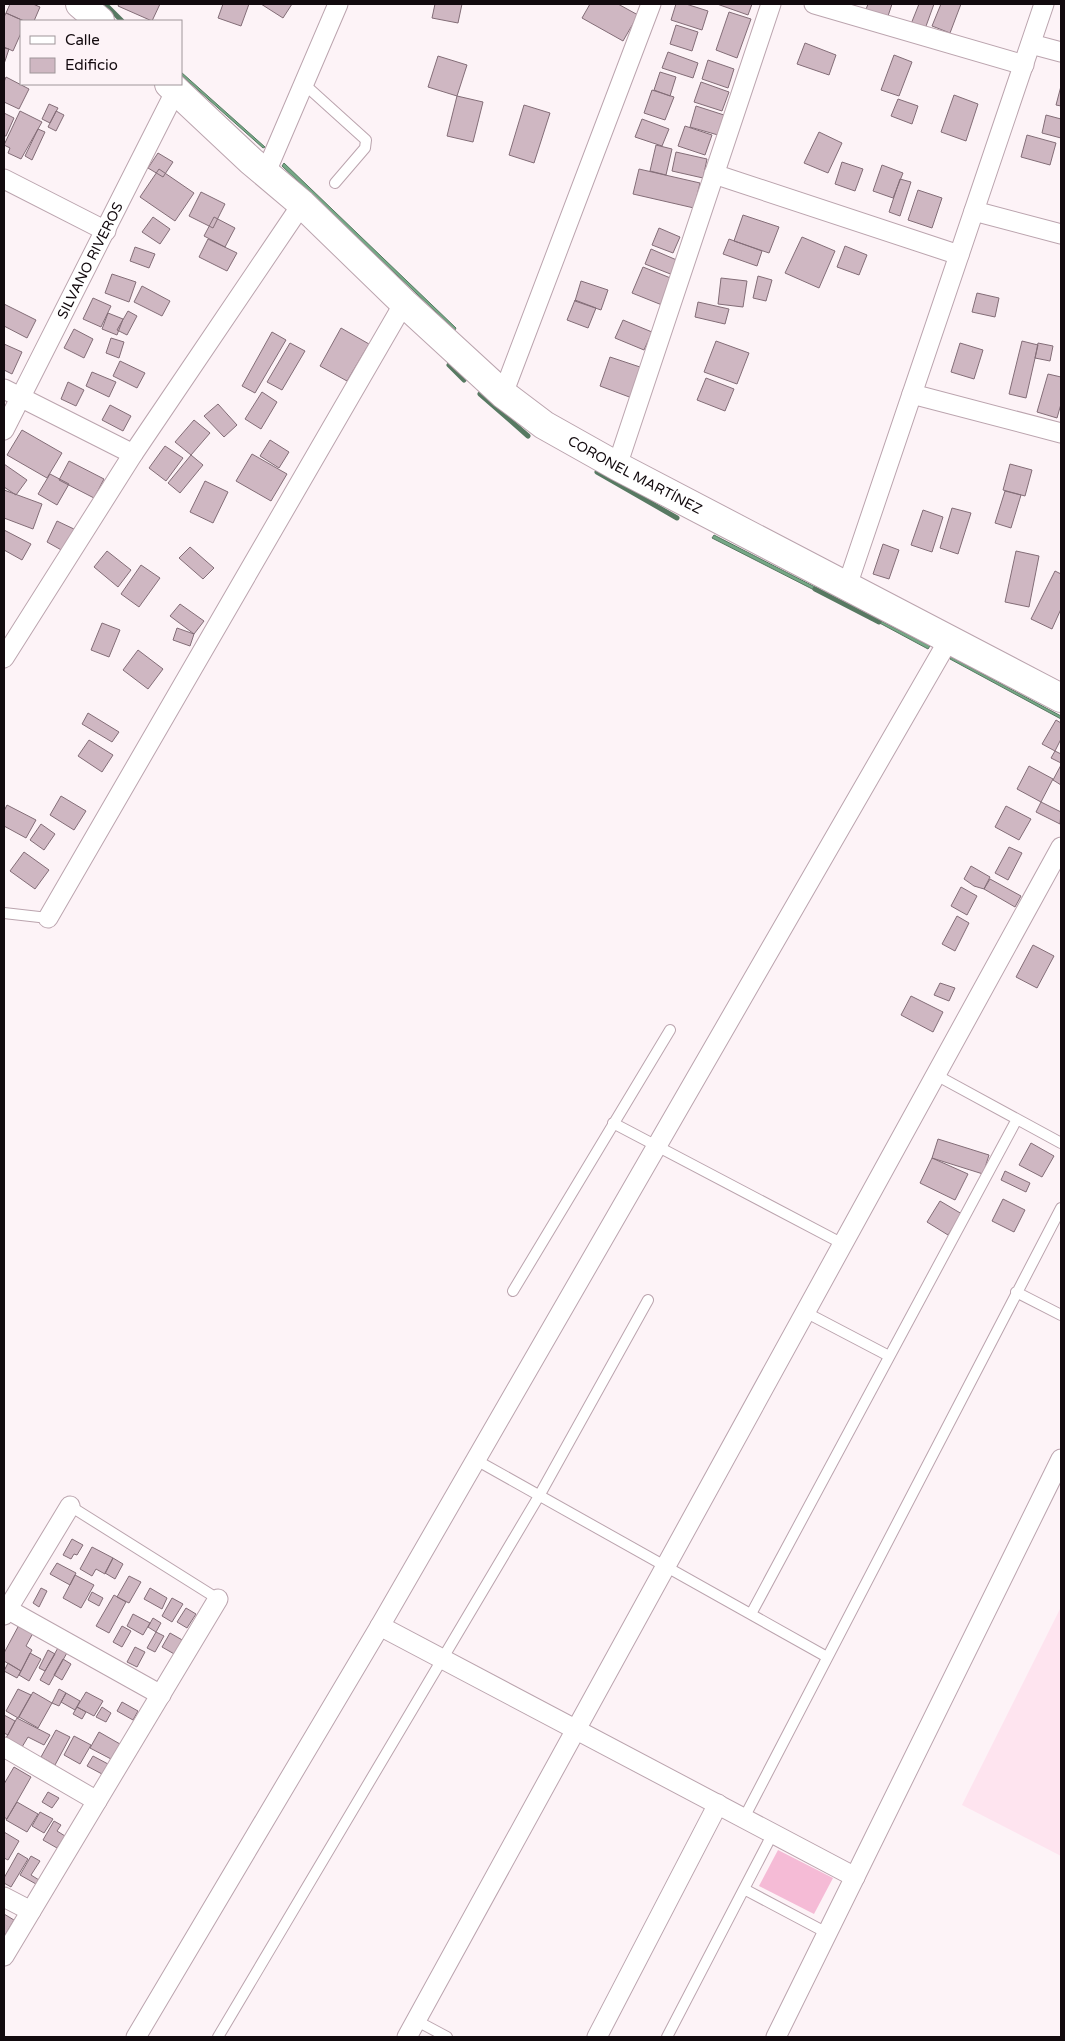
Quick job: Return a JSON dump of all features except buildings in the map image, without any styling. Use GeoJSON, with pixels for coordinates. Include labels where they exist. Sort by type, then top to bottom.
{"type":"FeatureCollection","features":[{"type":"Feature","properties":{"kind":"main road"},"geometry":{"type":"LineString","coordinates":[[80,4],[99,20]]}},
{"type":"Feature","properties":{"kind":"main road","name":"CORONEL MARTÍNEZ"},"geometry":{"type":"LineString","coordinates":[[173,87],[302,204],[404,303],[503,394],[544,425],[617,466],[948,641],[1061,698]]}},
{"type":"Feature","properties":{"kind":"street"},"geometry":{"type":"LineString","coordinates":[[259,166],[304,84],[338,4]]}},
{"type":"Feature","properties":{"kind":"street"},"geometry":{"type":"LineString","coordinates":[[503,394],[651,4]]}},
{"type":"Feature","properties":{"kind":"street"},"geometry":{"type":"LineString","coordinates":[[617,466],[771,4]]}},
{"type":"Feature","properties":{"kind":"street"},"geometry":{"type":"LineString","coordinates":[[814,4],[1024,65]]}},
{"type":"Feature","properties":{"kind":"street"},"geometry":{"type":"LineString","coordinates":[[847,586],[1044,4]]}},
{"type":"Feature","properties":{"kind":"street"},"geometry":{"type":"LineString","coordinates":[[1030,44],[1061,52]]}},
{"type":"Feature","properties":{"kind":"street","name":"SILVANO RIVEROS"},"geometry":{"type":"LineString","coordinates":[[4,430],[106,231],[173,87]]}},
{"type":"Feature","properties":{"kind":"street"},"geometry":{"type":"LineString","coordinates":[[714,174],[959,255]]}},
{"type":"Feature","properties":{"kind":"street"},"geometry":{"type":"LineString","coordinates":[[4,179],[106,231]]}},
{"type":"Feature","properties":{"kind":"street"},"geometry":{"type":"LineString","coordinates":[[4,658],[133,454],[302,204]]}},
{"type":"Feature","properties":{"kind":"street"},"geometry":{"type":"LineString","coordinates":[[974,211],[1061,234]]}},
{"type":"Feature","properties":{"kind":"street"},"geometry":{"type":"LineString","coordinates":[[48,918],[404,303]]}},
{"type":"Feature","properties":{"kind":"street"},"geometry":{"type":"LineString","coordinates":[[4,389],[133,454]]}},
{"type":"Feature","properties":{"kind":"street"},"geometry":{"type":"LineString","coordinates":[[912,394],[1061,433]]}},
{"type":"Feature","properties":{"kind":"street"},"geometry":{"type":"LineString","coordinates":[[136,2037],[380,1626],[948,641]]}},
{"type":"Feature","properties":{"kind":"street"},"geometry":{"type":"LineString","coordinates":[[407,2037],[1061,847]]}},
{"type":"Feature","properties":{"kind":"street"},"geometry":{"type":"LineString","coordinates":[[776,2037],[1061,1458]]}},
{"type":"Feature","properties":{"kind":"street"},"geometry":{"type":"LineString","coordinates":[[70,1506],[5,1612],[161,1695]]}},
{"type":"Feature","properties":{"kind":"street"},"geometry":{"type":"LineString","coordinates":[[4,1956],[218,1599]]}},
{"type":"Feature","properties":{"kind":"street"},"geometry":{"type":"LineString","coordinates":[[380,1626],[575,1731],[855,1877]]}},
{"type":"Feature","properties":{"kind":"street"},"geometry":{"type":"LineString","coordinates":[[4,1747],[97,1801]]}},
{"type":"Feature","properties":{"kind":"street"},"geometry":{"type":"LineString","coordinates":[[597,2037],[718,1804]]}},
{"type":"Feature","properties":{"kind":"street"},"geometry":{"type":"LineString","coordinates":[[4,1898],[31,1911]]}},
{"type":"Feature","properties":{"kind":"lane"},"geometry":{"type":"LineString","coordinates":[[304,84],[366,140],[364,148],[335,183]]}},
{"type":"Feature","properties":{"kind":"lane"},"geometry":{"type":"LineString","coordinates":[[4,914],[48,918]]}},
{"type":"Feature","properties":{"kind":"lane"},"geometry":{"type":"LineString","coordinates":[[513,1291],[670,1030]]}},
{"type":"Feature","properties":{"kind":"lane"},"geometry":{"type":"LineString","coordinates":[[936,1075],[1061,1143]]}},
{"type":"Feature","properties":{"kind":"lane"},"geometry":{"type":"LineString","coordinates":[[751,1614],[1017,1119]]}},
{"type":"Feature","properties":{"kind":"lane"},"geometry":{"type":"LineString","coordinates":[[613,1124],[843,1244]]}},
{"type":"Feature","properties":{"kind":"lane"},"geometry":{"type":"LineString","coordinates":[[744,1818],[1061,1208]]}},
{"type":"Feature","properties":{"kind":"lane"},"geometry":{"type":"LineString","coordinates":[[1016,1292],[1061,1315]]}},
{"type":"Feature","properties":{"kind":"lane"},"geometry":{"type":"LineString","coordinates":[[218,2037],[539,1496],[648,1300]]}},
{"type":"Feature","properties":{"kind":"lane"},"geometry":{"type":"LineString","coordinates":[[805,1312],[890,1356]]}},
{"type":"Feature","properties":{"kind":"lane"},"geometry":{"type":"LineString","coordinates":[[476,1460],[827,1657]]}},
{"type":"Feature","properties":{"kind":"lane"},"geometry":{"type":"LineString","coordinates":[[70,1506],[218,1599]]}},
{"type":"Feature","properties":{"kind":"lane"},"geometry":{"type":"LineString","coordinates":[[667,2037],[773,1833]]}},
{"type":"Feature","properties":{"kind":"lane"},"geometry":{"type":"LineString","coordinates":[[744,1889],[827,1933]]}},
{"type":"Feature","properties":{"kind":"lane"},"geometry":{"type":"LineString","coordinates":[[416,2021],[448,2037]]}},
{"type":"Feature","properties":{"kind":"shaded area"},"geometry":{"type":"Polygon","coordinates":[[[182,73],[265,147],[263,148],[182,76],[182,73]]]}},
{"type":"Feature","properties":{"kind":"shaded area"},"geometry":{"type":"Polygon","coordinates":[[[284,163],[456,328],[455,330],[282,166],[284,163]]]}},
{"type":"Feature","properties":{"kind":"shaded area"},"geometry":{"type":"Polygon","coordinates":[[[714,535],[821,590],[820,593],[712,538],[714,535]]]}},
{"type":"Feature","properties":{"kind":"shaded area"},"geometry":{"type":"Polygon","coordinates":[[[875,618],[930,646],[928,649],[874,620],[875,618]]]}},
{"type":"Feature","properties":{"kind":"shaded area"},"geometry":{"type":"Polygon","coordinates":[[[951,657],[1061,716],[1061,719],[950,659],[951,657]]]}},
{"type":"Feature","properties":{"kind":"shaded area"},"geometry":{"type":"Polygon","coordinates":[[[1061,1607],[1061,1856],[962,1805],[1061,1607]]]}},
{"type":"Feature","properties":{"kind":"shaded area"},"geometry":{"type":"Polygon","coordinates":[[[778,1850],[833,1878],[814,1914],[759,1886],[778,1850]]]}},
{"type":"Feature","properties":{"kind":"waterway"},"geometry":{"type":"LineString","coordinates":[[105,4],[121,20]]}},
{"type":"Feature","properties":{"kind":"waterway"},"geometry":{"type":"LineString","coordinates":[[449,365],[464,380]]}},
{"type":"Feature","properties":{"kind":"waterway"},"geometry":{"type":"LineString","coordinates":[[480,394],[528,436]]}},
{"type":"Feature","properties":{"kind":"waterway"},"geometry":{"type":"LineString","coordinates":[[597,472],[677,518]]}},
{"type":"Feature","properties":{"kind":"waterway"},"geometry":{"type":"LineString","coordinates":[[815,589],[879,622]]}}]}
